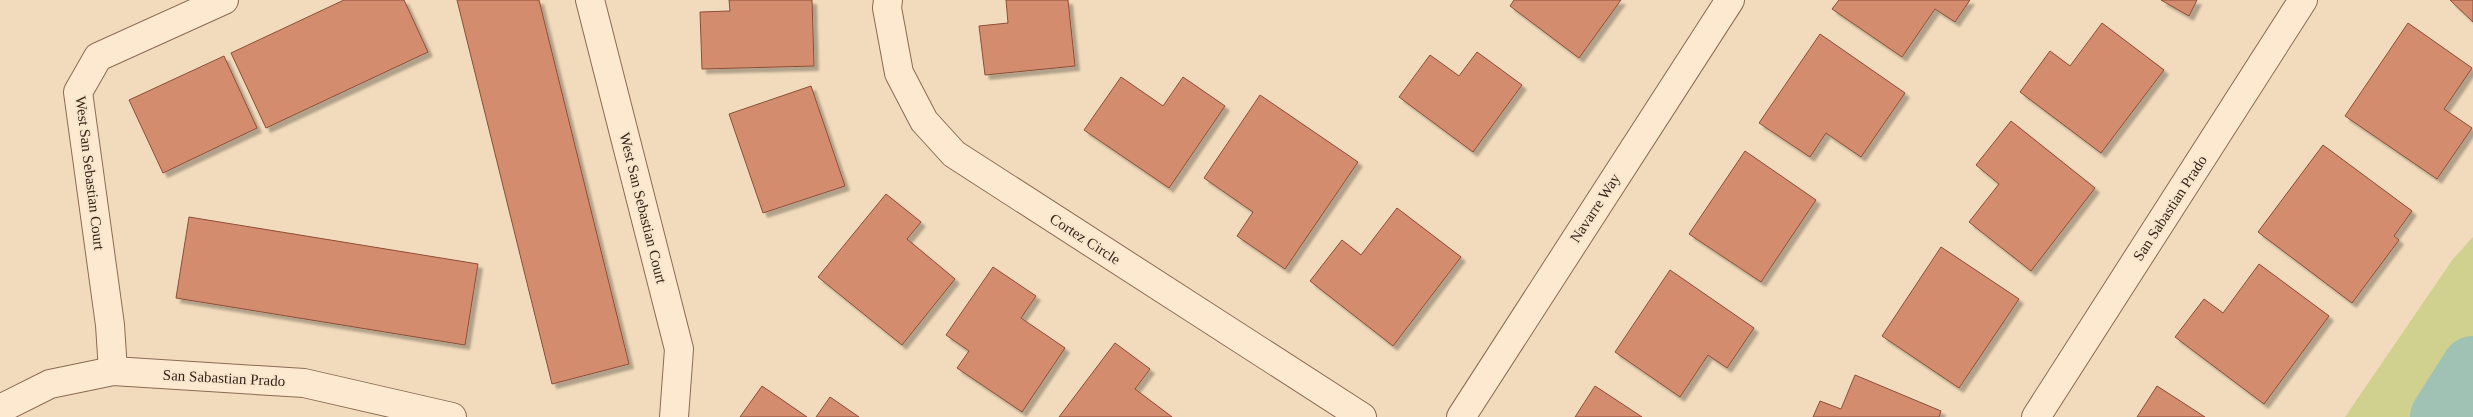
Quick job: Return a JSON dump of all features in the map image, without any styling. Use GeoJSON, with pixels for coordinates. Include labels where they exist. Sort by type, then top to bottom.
{"type":"FeatureCollection","features":[{"type":"Feature","properties":{"kind":"street","name":"West San Sebastian Court"},"geometry":{"type":"LineString","coordinates":[[113,371],[110,325],[78,92],[98,57],[224,0]]}},
{"type":"Feature","properties":{"kind":"street","name":"West San Sebastian Court"},"geometry":{"type":"LineString","coordinates":[[590,0],[679,350],[674,417]]}},
{"type":"Feature","properties":{"kind":"street","name":"Cortez Circle"},"geometry":{"type":"LineString","coordinates":[[888,0],[887,8],[899,72],[924,121],[954,154],[1362,417]]}},
{"type":"Feature","properties":{"kind":"street","name":"Navarre Way"},"geometry":{"type":"LineString","coordinates":[[1460,417],[1730,0]]}},
{"type":"Feature","properties":{"kind":"street","name":"San Sabastian Prado"},"geometry":{"type":"LineString","coordinates":[[2036,417],[2303,0]]}},
{"type":"Feature","properties":{"kind":"street","name":"San Sabastian Prado"},"geometry":{"type":"LineString","coordinates":[[0,410],[50,384],[113,371],[304,382],[452,417]]}},
{"type":"Feature","properties":{"kind":"green space"},"geometry":{"type":"Polygon","coordinates":[[[2473,237],[2473,417],[2345,417],[2453,259],[2473,237]]]}},
{"type":"Feature","properties":{"kind":"building"},"geometry":{"type":"Polygon","coordinates":[[[344,0],[404,0],[428,52],[266,128],[231,53],[344,0]]]}},
{"type":"Feature","properties":{"kind":"building"},"geometry":{"type":"Polygon","coordinates":[[[457,0],[539,0],[629,364],[552,384],[457,0]]]}},
{"type":"Feature","properties":{"kind":"building"},"geometry":{"type":"Polygon","coordinates":[[[729,0],[812,0],[814,66],[702,69],[700,12],[730,11],[729,0]]]}},
{"type":"Feature","properties":{"kind":"building"},"geometry":{"type":"Polygon","coordinates":[[[1006,0],[1068,0],[1075,66],[985,75],[979,26],[1008,23],[1006,0]]]}},
{"type":"Feature","properties":{"kind":"building"},"geometry":{"type":"Polygon","coordinates":[[[1514,0],[1621,0],[1579,58],[1510,6],[1514,0]]]}},
{"type":"Feature","properties":{"kind":"building"},"geometry":{"type":"Polygon","coordinates":[[[1839,0],[1970,0],[1955,22],[1935,9],[1902,57],[1832,9],[1839,0]]]}},
{"type":"Feature","properties":{"kind":"building"},"geometry":{"type":"Polygon","coordinates":[[[2161,0],[2197,0],[2189,16],[2161,0]]]}},
{"type":"Feature","properties":{"kind":"building"},"geometry":{"type":"Polygon","coordinates":[[[2450,0],[2473,0],[2473,22],[2450,0]]]}},
{"type":"Feature","properties":{"kind":"building"},"geometry":{"type":"Polygon","coordinates":[[[2102,23],[2164,70],[2101,153],[2020,92],[2050,51],[2070,66],[2102,23]]]}},
{"type":"Feature","properties":{"kind":"building"},"geometry":{"type":"Polygon","coordinates":[[[2408,23],[2472,68],[2444,109],[2472,128],[2437,179],[2345,116],[2408,23]]]}},
{"type":"Feature","properties":{"kind":"building"},"geometry":{"type":"Polygon","coordinates":[[[1820,34],[1905,93],[1861,157],[1826,133],[1810,157],[1759,123],[1820,34]]]}},
{"type":"Feature","properties":{"kind":"building"},"geometry":{"type":"Polygon","coordinates":[[[1477,52],[1522,85],[1473,152],[1399,97],[1430,55],[1459,76],[1477,52]]]}},
{"type":"Feature","properties":{"kind":"building"},"geometry":{"type":"Polygon","coordinates":[[[224,56],[257,128],[163,173],[129,100],[224,56]]]}},
{"type":"Feature","properties":{"kind":"building"},"geometry":{"type":"Polygon","coordinates":[[[1121,77],[1163,106],[1183,77],[1225,106],[1169,188],[1084,130],[1121,77]]]}},
{"type":"Feature","properties":{"kind":"building"},"geometry":{"type":"Polygon","coordinates":[[[811,86],[845,186],[763,213],[729,114],[811,86]]]}},
{"type":"Feature","properties":{"kind":"building"},"geometry":{"type":"Polygon","coordinates":[[[1260,95],[1358,162],[1285,269],[1237,236],[1253,212],[1204,178],[1260,95]]]}},
{"type":"Feature","properties":{"kind":"building"},"geometry":{"type":"Polygon","coordinates":[[[2011,121],[2095,188],[2031,271],[1969,222],[1999,184],[1976,165],[2011,121]]]}},
{"type":"Feature","properties":{"kind":"building"},"geometry":{"type":"Polygon","coordinates":[[[2323,145],[2412,211],[2394,236],[2399,240],[2352,303],[2258,232],[2323,145]]]}},
{"type":"Feature","properties":{"kind":"building"},"geometry":{"type":"Polygon","coordinates":[[[1745,151],[1816,200],[1761,282],[1689,234],[1745,151]]]}},
{"type":"Feature","properties":{"kind":"building"},"geometry":{"type":"Polygon","coordinates":[[[886,194],[921,222],[907,239],[955,279],[902,345],[818,277],[886,194]]]}},
{"type":"Feature","properties":{"kind":"building"},"geometry":{"type":"Polygon","coordinates":[[[1397,208],[1461,257],[1393,346],[1310,281],[1342,240],[1361,255],[1397,208]]]}},
{"type":"Feature","properties":{"kind":"building"},"geometry":{"type":"Polygon","coordinates":[[[189,217],[478,264],[465,345],[176,298],[189,217]]]}},
{"type":"Feature","properties":{"kind":"building"},"geometry":{"type":"Polygon","coordinates":[[[1941,247],[2019,299],[1959,388],[1882,336],[1941,247]]]}},
{"type":"Feature","properties":{"kind":"building"},"geometry":{"type":"Polygon","coordinates":[[[2259,264],[2329,316],[2264,404],[2175,337],[2204,299],[2223,313],[2259,264]]]}},
{"type":"Feature","properties":{"kind":"building"},"geometry":{"type":"Polygon","coordinates":[[[993,267],[1036,296],[1021,318],[1065,348],[1022,412],[957,368],[969,351],[946,335],[993,267]]]}},
{"type":"Feature","properties":{"kind":"building"},"geometry":{"type":"Polygon","coordinates":[[[1670,270],[1754,328],[1727,368],[1708,355],[1680,397],[1615,352],[1670,270]]]}},
{"type":"Feature","properties":{"kind":"building"},"geometry":{"type":"Polygon","coordinates":[[[1115,343],[1150,369],[1135,389],[1172,417],[1059,417],[1115,343]]]}},
{"type":"Feature","properties":{"kind":"building"},"geometry":{"type":"Polygon","coordinates":[[[1855,375],[1941,411],[1939,417],[1813,417],[1820,401],[1841,409],[1855,375]]]}},
{"type":"Feature","properties":{"kind":"building"},"geometry":{"type":"Polygon","coordinates":[[[762,386],[807,417],[740,417],[762,386]]]}},
{"type":"Feature","properties":{"kind":"building"},"geometry":{"type":"Polygon","coordinates":[[[1595,386],[1642,417],[1575,417],[1595,386]]]}},
{"type":"Feature","properties":{"kind":"building"},"geometry":{"type":"Polygon","coordinates":[[[2157,386],[2205,417],[2137,417],[2157,386]]]}},
{"type":"Feature","properties":{"kind":"building"},"geometry":{"type":"Polygon","coordinates":[[[830,397],[859,417],[816,417],[830,397]]]}},
{"type":"Feature","properties":{"kind":"waterway"},"geometry":{"type":"LineString","coordinates":[[2442,417],[2473,368]]}}]}
